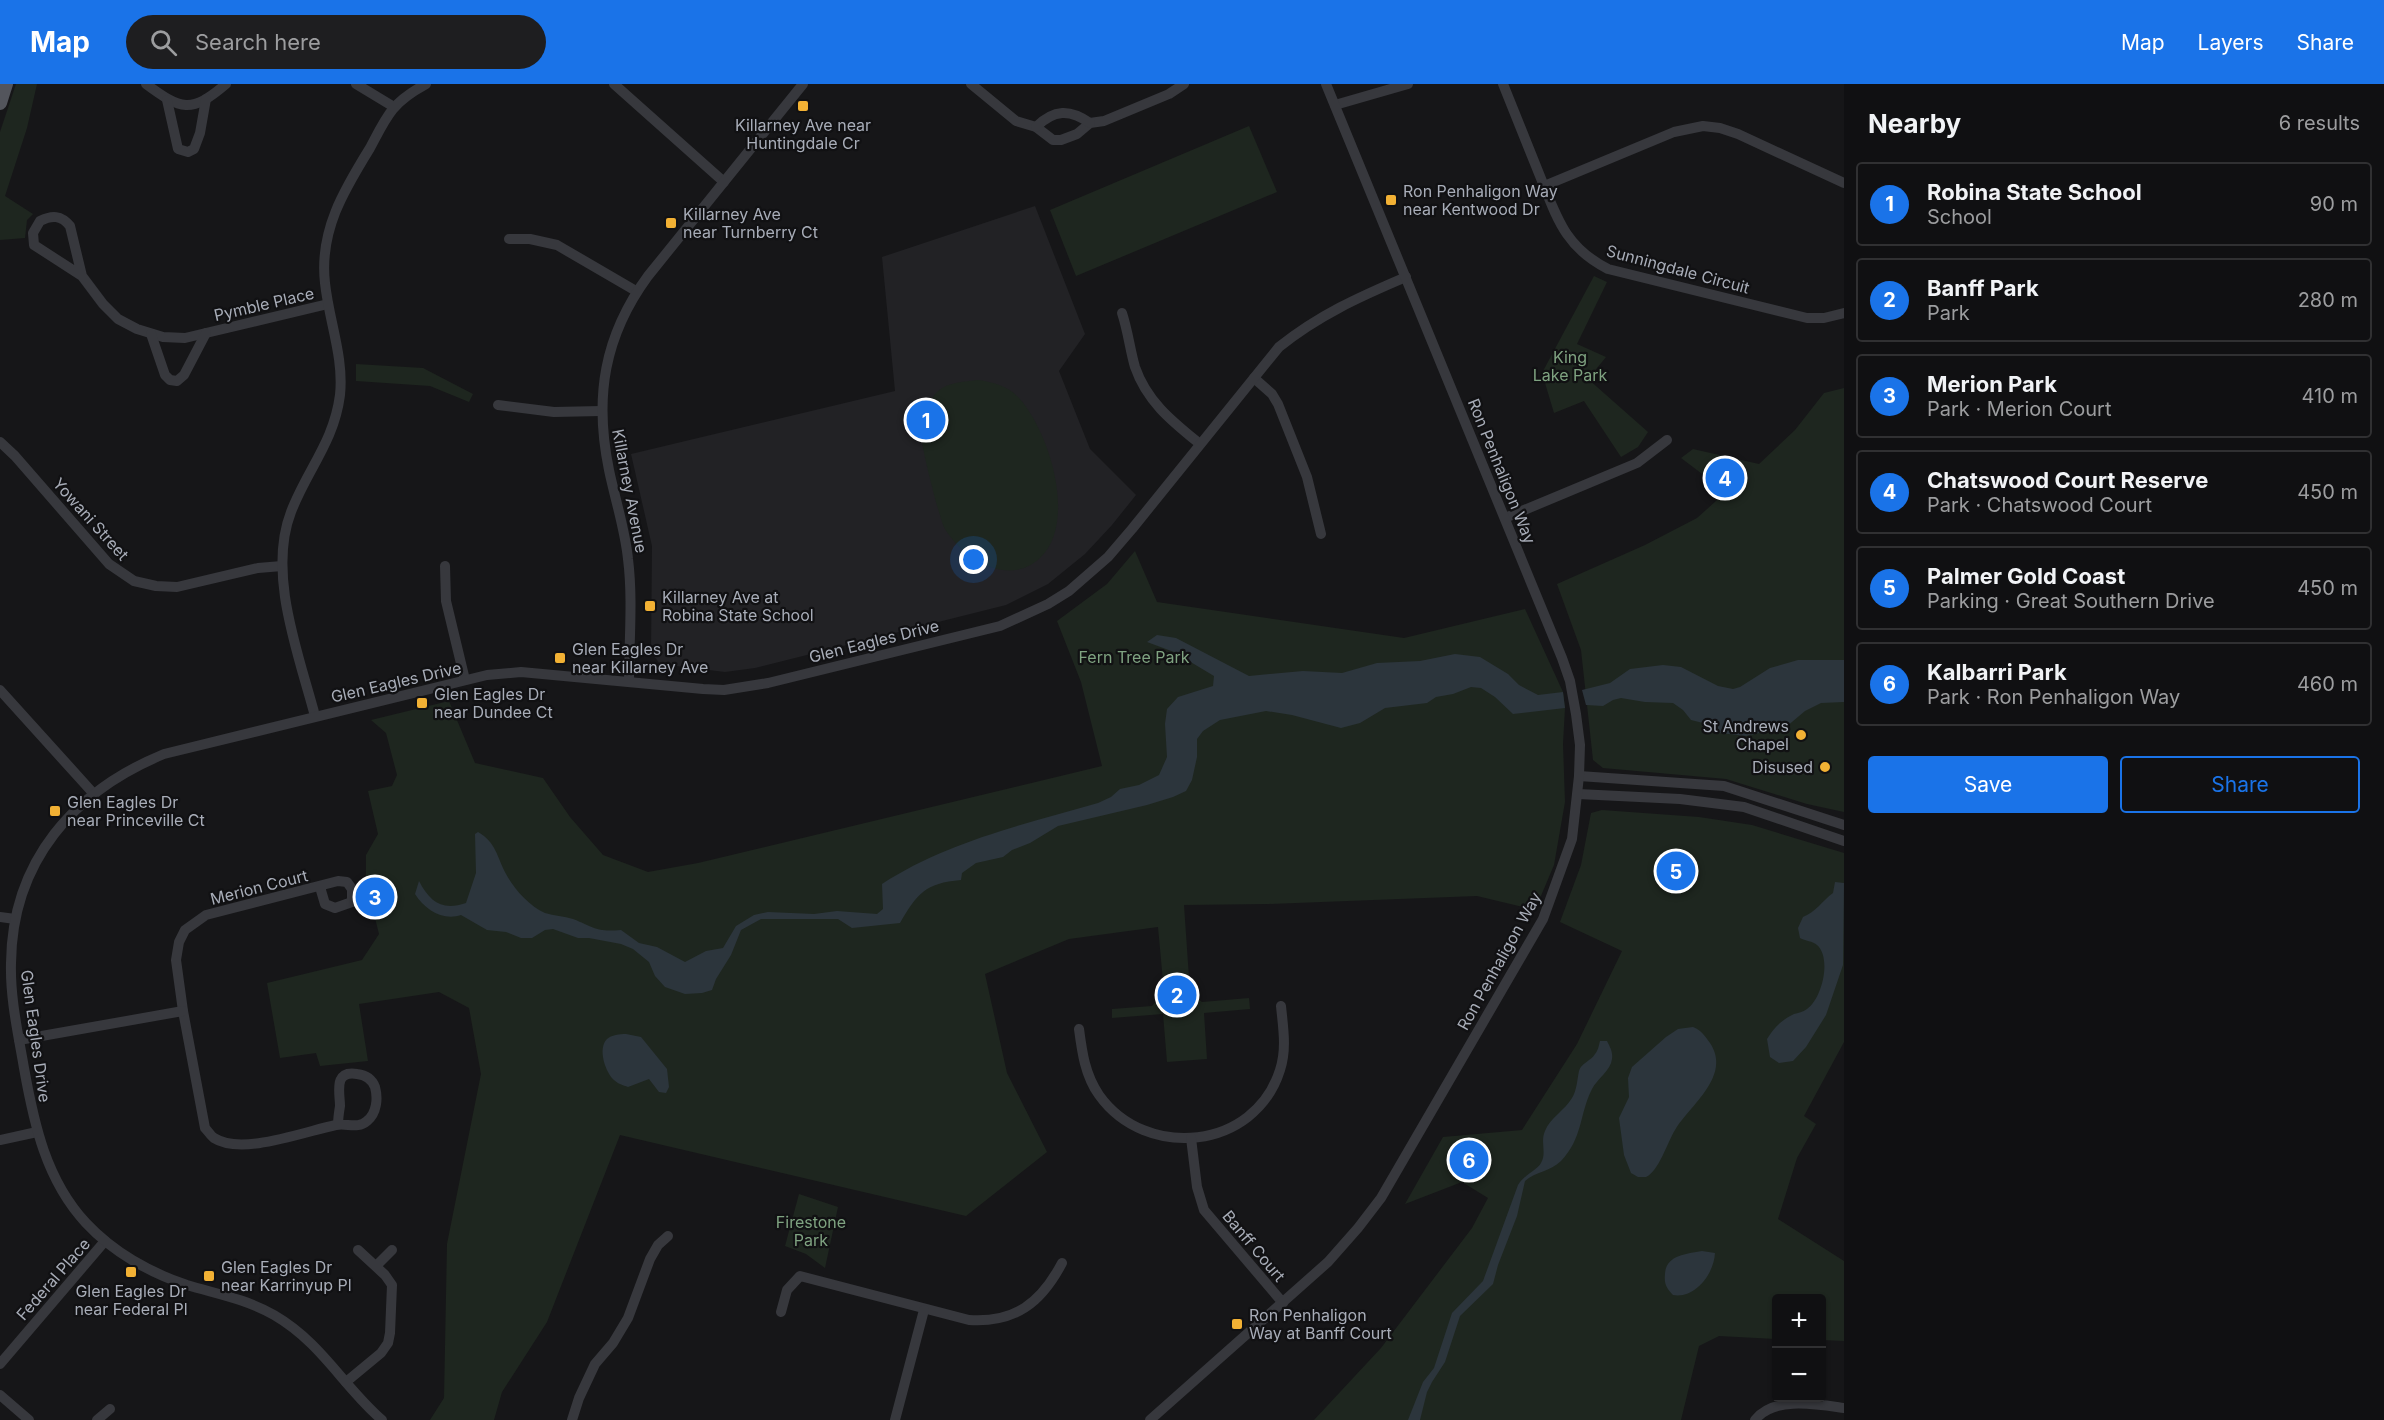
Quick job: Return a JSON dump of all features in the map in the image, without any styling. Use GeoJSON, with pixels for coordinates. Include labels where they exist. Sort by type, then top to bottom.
{"type":"FeatureCollection","features":[{"type":"Feature","properties":{"kind":"main road"},"geometry":{"type":"LineString","coordinates":[[0,103],[6,84]]}},
{"type":"Feature","properties":{"kind":"street"},"geometry":{"type":"LineString","coordinates":[[146,84],[179,106],[197,105],[226,84]]}},
{"type":"Feature","properties":{"kind":"street"},"geometry":{"type":"LineString","coordinates":[[357,84],[394,107]]}},
{"type":"Feature","properties":{"kind":"street"},"geometry":{"type":"LineString","coordinates":[[315,716],[285,600],[282,566],[288,518],[329,439],[339,398],[339,356],[328,304],[325,250],[331,219],[348,183],[394,107],[426,84]]}},
{"type":"Feature","properties":{"kind":"street"},"geometry":{"type":"LineString","coordinates":[[614,84],[724,182]]}},
{"type":"Feature","properties":{"kind":"street","name":"Killarney Avenue"},"geometry":{"type":"LineString","coordinates":[[629,682],[628,558],[603,440],[601,411],[610,346],[636,291],[803,84]]}},
{"type":"Feature","properties":{"kind":"street"},"geometry":{"type":"LineString","coordinates":[[971,84],[1016,121],[1036,127],[1047,136],[1061,140],[1077,134],[1090,123],[1104,121],[1177,90],[1184,84]]}},
{"type":"Feature","properties":{"kind":"street","name":"Ron Penhaligon Way"},"geometry":{"type":"LineString","coordinates":[[1150,1420],[1328,1262],[1381,1198],[1543,919],[1572,839],[1578,794],[1580,745],[1570,681],[1554,636],[1326,84]]}},
{"type":"Feature","properties":{"kind":"street"},"geometry":{"type":"LineString","coordinates":[[1335,105],[1408,84]]}},
{"type":"Feature","properties":{"kind":"street","name":"Sunningdale Circuit"},"geometry":{"type":"LineString","coordinates":[[1503,84],[1558,219],[1573,245],[1591,260],[1608,269],[1807,318],[1824,318],[1844,313]]}},
{"type":"Feature","properties":{"kind":"street"},"geometry":{"type":"LineString","coordinates":[[167,100],[178,149],[188,152],[194,149],[200,133],[206,99]]}},
{"type":"Feature","properties":{"kind":"street"},"geometry":{"type":"LineString","coordinates":[[1036,127],[1048,116],[1062,111],[1076,114],[1090,123]]}},
{"type":"Feature","properties":{"kind":"street"},"geometry":{"type":"LineString","coordinates":[[1544,186],[1661,136],[1703,126],[1720,128],[1738,134],[1844,183]]}},
{"type":"Feature","properties":{"kind":"street","name":"Pymble Place"},"geometry":{"type":"LineString","coordinates":[[82,276],[70,226],[66,221],[54,216],[40,221],[33,233],[34,245],[82,276],[103,304],[118,319],[151,334],[185,338],[328,304]]}},
{"type":"Feature","properties":{"kind":"street"},"geometry":{"type":"LineString","coordinates":[[508,239],[530,239],[557,245],[636,291]]}},
{"type":"Feature","properties":{"kind":"street","name":"Glen Eagles Drive"},"geometry":{"type":"LineString","coordinates":[[382,1420],[311,1341],[275,1316],[237,1298],[165,1278],[125,1256],[105,1241],[68,1201],[49,1167],[37,1132],[19,1040],[11,975],[15,919],[25,886],[40,855],[71,813],[93,793],[122,773],[164,754],[465,680],[520,672],[703,689],[743,688],[1000,626],[1048,604],[1088,576],[1132,529],[1279,347],[1305,326],[1343,303],[1406,277]]}},
{"type":"Feature","properties":{"kind":"street"},"geometry":{"type":"LineString","coordinates":[[1122,313],[1136,367],[1147,393],[1160,411],[1200,444]]}},
{"type":"Feature","properties":{"kind":"street","name":"Pymble Place"},"geometry":{"type":"LineString","coordinates":[[151,334],[165,375],[170,380],[177,381],[182,378],[206,333]]}},
{"type":"Feature","properties":{"kind":"street"},"geometry":{"type":"LineString","coordinates":[[1254,378],[1272,394],[1278,404],[1307,477],[1321,534]]}},
{"type":"Feature","properties":{"kind":"street"},"geometry":{"type":"LineString","coordinates":[[498,405],[554,412],[601,411]]}},
{"type":"Feature","properties":{"kind":"street"},"geometry":{"type":"LineString","coordinates":[[1505,518],[1637,463],[1667,440]]}},
{"type":"Feature","properties":{"kind":"street","name":"Yowani Street"},"geometry":{"type":"LineString","coordinates":[[0,442],[15,456],[109,564],[134,580],[156,586],[177,586],[258,568],[282,566]]}},
{"type":"Feature","properties":{"kind":"street"},"geometry":{"type":"LineString","coordinates":[[446,566],[446,601],[465,680]]}},
{"type":"Feature","properties":{"kind":"street"},"geometry":{"type":"LineString","coordinates":[[0,690],[93,793]]}},
{"type":"Feature","properties":{"kind":"street"},"geometry":{"type":"LineString","coordinates":[[1580,776],[1724,786],[1844,825]]}},
{"type":"Feature","properties":{"kind":"street"},"geometry":{"type":"LineString","coordinates":[[1578,794],[1680,799],[1744,807],[1844,841]]}},
{"type":"Feature","properties":{"kind":"street","name":"Merion Court"},"geometry":{"type":"LineString","coordinates":[[320,887],[206,915],[185,930],[179,942],[176,960],[205,1128],[214,1138],[225,1143],[243,1145],[338,1125],[353,1126],[366,1122],[374,1112],[377,1100],[374,1086],[365,1076],[347,1074],[338,1086],[340,1104],[338,1125]]}},
{"type":"Feature","properties":{"kind":"street"},"geometry":{"type":"LineString","coordinates":[[0,917],[15,919]]}},
{"type":"Feature","properties":{"kind":"street"},"geometry":{"type":"LineString","coordinates":[[1079,1029],[1084,1064],[1090,1080],[1099,1095],[1115,1113],[1147,1133],[1191,1138],[1227,1130],[1244,1120],[1272,1089],[1280,1071],[1284,1053],[1281,1006]]}},
{"type":"Feature","properties":{"kind":"street"},"geometry":{"type":"LineString","coordinates":[[19,1040],[183,1011]]}},
{"type":"Feature","properties":{"kind":"street"},"geometry":{"type":"LineString","coordinates":[[0,1140],[37,1132]]}},
{"type":"Feature","properties":{"kind":"street","name":"Banff Court"},"geometry":{"type":"LineString","coordinates":[[1191,1138],[1197,1187],[1204,1210],[1283,1303]]}},
{"type":"Feature","properties":{"kind":"street"},"geometry":{"type":"LineString","coordinates":[[572,1420],[579,1398],[595,1364],[613,1343],[628,1318],[650,1259],[658,1245],[668,1236]]}},
{"type":"Feature","properties":{"kind":"street","name":"Federal Place"},"geometry":{"type":"LineString","coordinates":[[0,1364],[105,1241]]}},
{"type":"Feature","properties":{"kind":"street"},"geometry":{"type":"LineString","coordinates":[[346,1382],[381,1353],[389,1338],[392,1285],[358,1250]]}},
{"type":"Feature","properties":{"kind":"street"},"geometry":{"type":"LineString","coordinates":[[376,1266],[392,1250]]}},
{"type":"Feature","properties":{"kind":"street"},"geometry":{"type":"LineString","coordinates":[[782,1312],[787,1290],[800,1276],[924,1310],[983,1321],[1013,1315],[1035,1302],[1051,1283],[1062,1263]]}},
{"type":"Feature","properties":{"kind":"street"},"geometry":{"type":"LineString","coordinates":[[895,1420],[924,1310]]}},
{"type":"Feature","properties":{"kind":"street"},"geometry":{"type":"LineString","coordinates":[[0,1395],[29,1420]]}},
{"type":"Feature","properties":{"kind":"street"},"geometry":{"type":"LineString","coordinates":[[1755,1420],[1762,1411],[1781,1404],[1844,1408]]}},
{"type":"Feature","properties":{"kind":"street"},"geometry":{"type":"LineString","coordinates":[[97,1420],[110,1409]]}},
{"type":"Feature","properties":{"kind":"shaded area"},"geometry":{"type":"Polygon","coordinates":[[[1035,206],[1085,334],[1059,371],[1090,449],[1136,495],[1112,525],[1085,554],[1048,584],[1006,605],[755,668],[725,672],[660,664],[651,652],[652,546],[631,454],[895,391],[882,257],[1035,206]]]}},
{"type":"Feature","properties":{"kind":"shaded area"},"geometry":{"type":"Polygon","coordinates":[[[1157,635],[1176,638],[1249,676],[1303,671],[1342,673],[1377,663],[1420,661],[1455,654],[1480,657],[1508,674],[1519,685],[1538,695],[1563,692],[1565,708],[1513,714],[1495,697],[1481,688],[1471,687],[1436,697],[1427,703],[1385,708],[1360,723],[1341,728],[1292,715],[1266,711],[1220,720],[1203,731],[1197,739],[1197,757],[1192,780],[1186,791],[1147,805],[1058,826],[1003,857],[976,863],[962,873],[961,880],[939,884],[923,892],[917,897],[900,923],[852,928],[838,919],[761,919],[741,930],[731,955],[712,990],[702,993],[685,994],[665,987],[655,976],[649,962],[633,949],[621,944],[578,938],[553,929],[545,930],[532,938],[521,938],[506,932],[487,930],[461,915],[448,916],[435,913],[415,894],[419,881],[432,899],[438,903],[450,906],[466,903],[476,873],[475,834],[478,832],[489,840],[513,885],[528,902],[539,910],[573,919],[600,930],[621,930],[639,943],[657,947],[685,962],[706,951],[723,948],[736,926],[754,915],[768,912],[814,914],[837,911],[877,914],[883,909],[882,884],[907,869],[959,845],[1098,803],[1111,797],[1120,789],[1139,785],[1159,775],[1167,757],[1165,724],[1167,709],[1178,697],[1213,686],[1214,676],[1174,652],[1147,642],[1157,635]]]}},
{"type":"Feature","properties":{"kind":"shaded area"},"geometry":{"type":"Polygon","coordinates":[[[1798,660],[1844,660],[1844,702],[1821,703],[1805,711],[1786,727],[1746,736],[1720,733],[1703,723],[1691,720],[1673,703],[1621,698],[1603,706],[1586,705],[1582,690],[1610,683],[1630,669],[1663,665],[1681,667],[1718,686],[1733,689],[1770,668],[1798,660]]]}},
{"type":"Feature","properties":{"kind":"shaded area"},"geometry":{"type":"Polygon","coordinates":[[[1835,882],[1844,883],[1843,965],[1826,1015],[1806,1047],[1793,1061],[1779,1063],[1770,1057],[1767,1039],[1782,1022],[1812,1004],[1821,988],[1823,978],[1824,959],[1821,951],[1815,944],[1800,938],[1798,928],[1803,917],[1833,893],[1835,882]]]}},
{"type":"Feature","properties":{"kind":"shaded area"},"geometry":{"type":"Polygon","coordinates":[[[1693,1027],[1705,1036],[1715,1055],[1716,1067],[1713,1078],[1675,1130],[1655,1169],[1646,1177],[1638,1177],[1631,1173],[1624,1155],[1619,1118],[1629,1097],[1628,1078],[1632,1067],[1678,1029],[1693,1027]]]}},
{"type":"Feature","properties":{"kind":"shaded area"},"geometry":{"type":"Polygon","coordinates":[[[626,1034],[641,1037],[667,1069],[669,1087],[666,1093],[659,1092],[649,1079],[628,1087],[617,1083],[611,1077],[604,1061],[604,1043],[611,1037],[626,1034]]]}},
{"type":"Feature","properties":{"kind":"shaded area"},"geometry":{"type":"Polygon","coordinates":[[[1600,1041],[1608,1043],[1612,1054],[1611,1063],[1592,1089],[1573,1144],[1557,1165],[1525,1181],[1517,1216],[1493,1284],[1460,1316],[1445,1362],[1427,1392],[1420,1420],[1408,1420],[1423,1382],[1434,1368],[1452,1313],[1483,1281],[1518,1185],[1541,1163],[1545,1131],[1550,1122],[1572,1098],[1580,1068],[1596,1053],[1600,1041]]]}},
{"type":"Feature","properties":{"kind":"shaded area"},"geometry":{"type":"Polygon","coordinates":[[[1702,1251],[1715,1253],[1707,1277],[1689,1293],[1673,1295],[1667,1288],[1665,1280],[1669,1263],[1678,1256],[1702,1251]]]}},
{"type":"Feature","properties":{"kind":"green space"},"geometry":{"type":"Polygon","coordinates":[[[16,84],[37,84],[27,128],[5,196],[33,214],[27,220],[25,238],[0,240],[0,132],[16,84]]]}},
{"type":"Feature","properties":{"kind":"green space"},"geometry":{"type":"Polygon","coordinates":[[[1249,126],[1277,192],[1076,276],[1050,210],[1249,126]]]}},
{"type":"Feature","properties":{"kind":"green space","name":"King Lake Park"},"geometry":{"type":"Polygon","coordinates":[[[1594,276],[1607,282],[1577,344],[1606,357],[1588,379],[1648,432],[1638,447],[1621,457],[1584,401],[1554,413],[1542,373],[1594,276]]]}},
{"type":"Feature","properties":{"kind":"green space"},"geometry":{"type":"Polygon","coordinates":[[[356,364],[423,368],[473,394],[469,402],[430,386],[356,381],[356,364]]]}},
{"type":"Feature","properties":{"kind":"green space"},"geometry":{"type":"Polygon","coordinates":[[[978,380],[1000,385],[1019,398],[1040,432],[1055,477],[1058,500],[1057,522],[1051,542],[1040,558],[1028,566],[1015,570],[1001,570],[988,566],[963,551],[953,540],[943,523],[923,448],[923,424],[926,412],[937,392],[959,382],[978,380]]]}},
{"type":"Feature","properties":{"kind":"green space"},"geometry":{"type":"Polygon","coordinates":[[[1844,388],[1844,812],[1807,804],[1726,779],[1603,768],[1593,760],[1581,650],[1557,584],[1645,545],[1697,518],[1726,492],[1681,458],[1693,449],[1759,464],[1795,430],[1824,393],[1844,388]]]}},
{"type":"Feature","properties":{"kind":"green space","name":"Fern Tree Park"},"geometry":{"type":"Polygon","coordinates":[[[1135,551],[1157,602],[1404,638],[1525,609],[1563,692],[1565,708],[1563,744],[1565,802],[1554,865],[1535,910],[1477,896],[1184,905],[1190,992],[1202,1002],[1249,998],[1250,1009],[1204,1013],[1207,1059],[1167,1062],[1163,1014],[1112,1018],[1112,1009],[1152,1006],[1164,992],[1158,927],[1069,939],[985,974],[1007,1073],[1047,1152],[966,1216],[620,1135],[547,1322],[502,1392],[494,1420],[430,1420],[444,1398],[447,1244],[481,1074],[469,1008],[439,992],[359,1004],[368,1061],[320,1066],[316,1053],[280,1058],[267,983],[362,960],[379,934],[366,882],[366,855],[378,834],[368,791],[392,786],[397,775],[386,733],[371,720],[449,701],[475,763],[543,778],[570,817],[603,855],[648,872],[698,863],[1102,766],[1081,682],[1057,621],[1107,584],[1135,551]]]}},
{"type":"Feature","properties":{"kind":"green space"},"geometry":{"type":"Polygon","coordinates":[[[1602,810],[1699,817],[1752,825],[1844,853],[1844,1042],[1804,1116],[1816,1124],[1797,1158],[1778,1219],[1844,1261],[1844,1341],[1826,1340],[1826,1294],[1772,1294],[1772,1339],[1719,1336],[1699,1346],[1681,1420],[1314,1420],[1381,1348],[1472,1228],[1488,1198],[1462,1182],[1405,1204],[1443,1137],[1522,1130],[1577,1044],[1622,951],[1560,922],[1581,865],[1591,813],[1602,810]]]}},
{"type":"Feature","properties":{"kind":"green space","name":"Firestone Park"},"geometry":{"type":"Polygon","coordinates":[[[799,1194],[838,1207],[825,1268],[806,1254],[785,1246],[799,1194]]]}},
{"type":"Feature","properties":{"kind":"place","name":"Killarney Ave near Huntingdale Cr"},"geometry":{"type":"Point","coordinates":[803,106]}},
{"type":"Feature","properties":{"kind":"place","name":"Ron Penhaligon Way near Kentwood Dr"},"geometry":{"type":"Point","coordinates":[1391,200]}},
{"type":"Feature","properties":{"kind":"place","name":"Killarney Ave near Turnberry Ct"},"geometry":{"type":"Point","coordinates":[671,223]}},
{"type":"Feature","properties":{"kind":"place","name":"Robina State School"},"geometry":{"type":"Point","coordinates":[926,420]}},
{"type":"Feature","properties":{"kind":"place","name":"Chatswood Court Reserve"},"geometry":{"type":"Point","coordinates":[1725,478]}},
{"type":"Feature","properties":{"kind":"place","name":"Killarney Ave at Robina State School"},"geometry":{"type":"Point","coordinates":[650,606]}},
{"type":"Feature","properties":{"kind":"place","name":"Glen Eagles Dr near Killarney Ave"},"geometry":{"type":"Point","coordinates":[560,658]}},
{"type":"Feature","properties":{"kind":"place","name":"Glen Eagles Dr near Dundee Ct"},"geometry":{"type":"Point","coordinates":[422,703]}},
{"type":"Feature","properties":{"kind":"place","name":"St Andrews Chapel"},"geometry":{"type":"Point","coordinates":[1801,735]}},
{"type":"Feature","properties":{"kind":"place","name":"Disused"},"geometry":{"type":"Point","coordinates":[1825,767]}},
{"type":"Feature","properties":{"kind":"place","name":"Glen Eagles Dr near Princeville Ct"},"geometry":{"type":"Point","coordinates":[55,811]}},
{"type":"Feature","properties":{"kind":"place","name":"Palmer Gold Coast"},"geometry":{"type":"Point","coordinates":[1676,871]}},
{"type":"Feature","properties":{"kind":"place","name":"Merion Park"},"geometry":{"type":"Point","coordinates":[375,897]}},
{"type":"Feature","properties":{"kind":"place","name":"Banff Park"},"geometry":{"type":"Point","coordinates":[1177,995]}},
{"type":"Feature","properties":{"kind":"place","name":"Kalbarri Park"},"geometry":{"type":"Point","coordinates":[1469,1160]}},
{"type":"Feature","properties":{"kind":"place","name":"Glen Eagles Dr near Federal Pl"},"geometry":{"type":"Point","coordinates":[131,1272]}},
{"type":"Feature","properties":{"kind":"place","name":"Glen Eagles Dr near Karrinyup Pl"},"geometry":{"type":"Point","coordinates":[209,1276]}},
{"type":"Feature","properties":{"kind":"place","name":"Ron Penhaligon Way at Banff Court"},"geometry":{"type":"Point","coordinates":[1237,1324]}}]}
